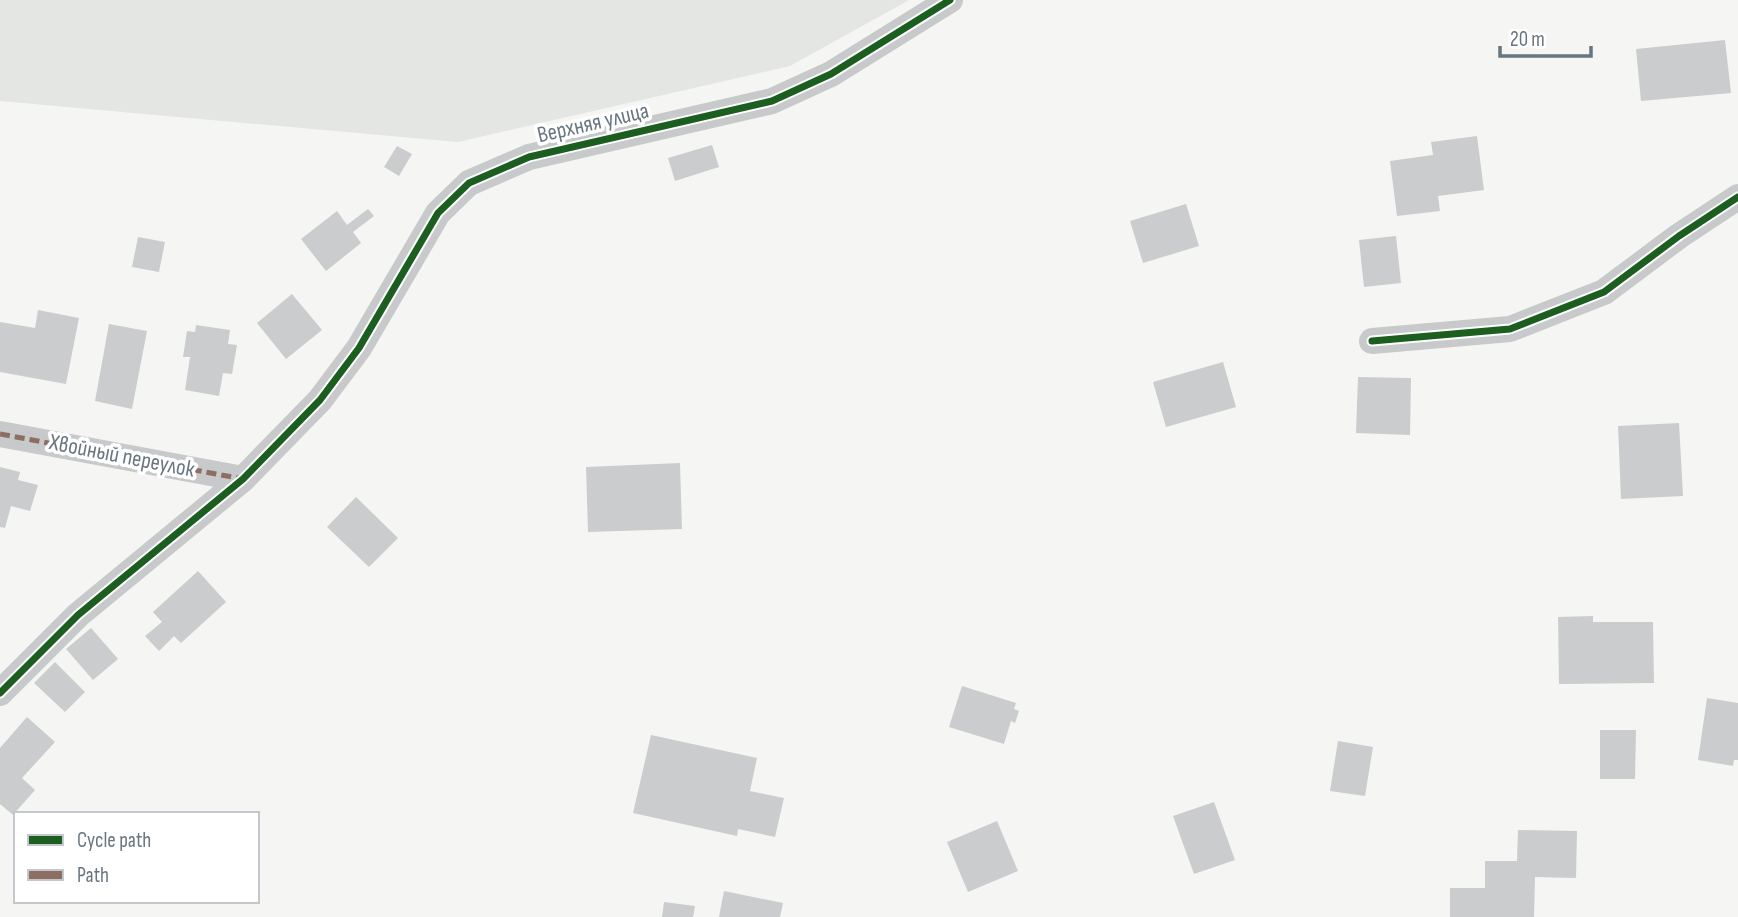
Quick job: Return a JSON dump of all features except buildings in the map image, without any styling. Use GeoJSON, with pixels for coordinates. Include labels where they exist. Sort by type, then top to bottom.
{"type":"FeatureCollection","features":[{"type":"Feature","properties":{"kind":"street","name":"Верхняя улица"},"geometry":{"type":"LineString","coordinates":[[0,693],[78,615],[243,479],[320,400],[359,348],[438,213],[470,183],[529,158],[772,101],[831,74],[950,0]]}},
{"type":"Feature","properties":{"kind":"street"},"geometry":{"type":"LineString","coordinates":[[1372,341],[1510,329],[1593,297],[1604,292],[1679,236],[1738,197]]}},
{"type":"Feature","properties":{"kind":"street","name":"Хвойный переулок"},"geometry":{"type":"LineString","coordinates":[[0,434],[243,479]]}},
{"type":"Feature","properties":{"kind":"shaded area"},"geometry":{"type":"Polygon","coordinates":[[[0,0],[909,0],[790,66],[458,142],[0,101],[0,0]]]}},
{"type":"Feature","properties":{"kind":"marked path"},"geometry":{"type":"LineString","coordinates":[[0,434],[243,479]]}},
{"type":"Feature","properties":{"kind":"cycle path"},"geometry":{"type":"LineString","coordinates":[[0,693],[78,615],[243,479],[320,400],[359,348],[438,213],[469,183],[529,157],[772,101],[831,74],[950,0]]}},
{"type":"Feature","properties":{"kind":"cycle path"},"geometry":{"type":"LineString","coordinates":[[1372,341],[1510,329],[1604,292],[1679,236],[1738,197]]}}]}
